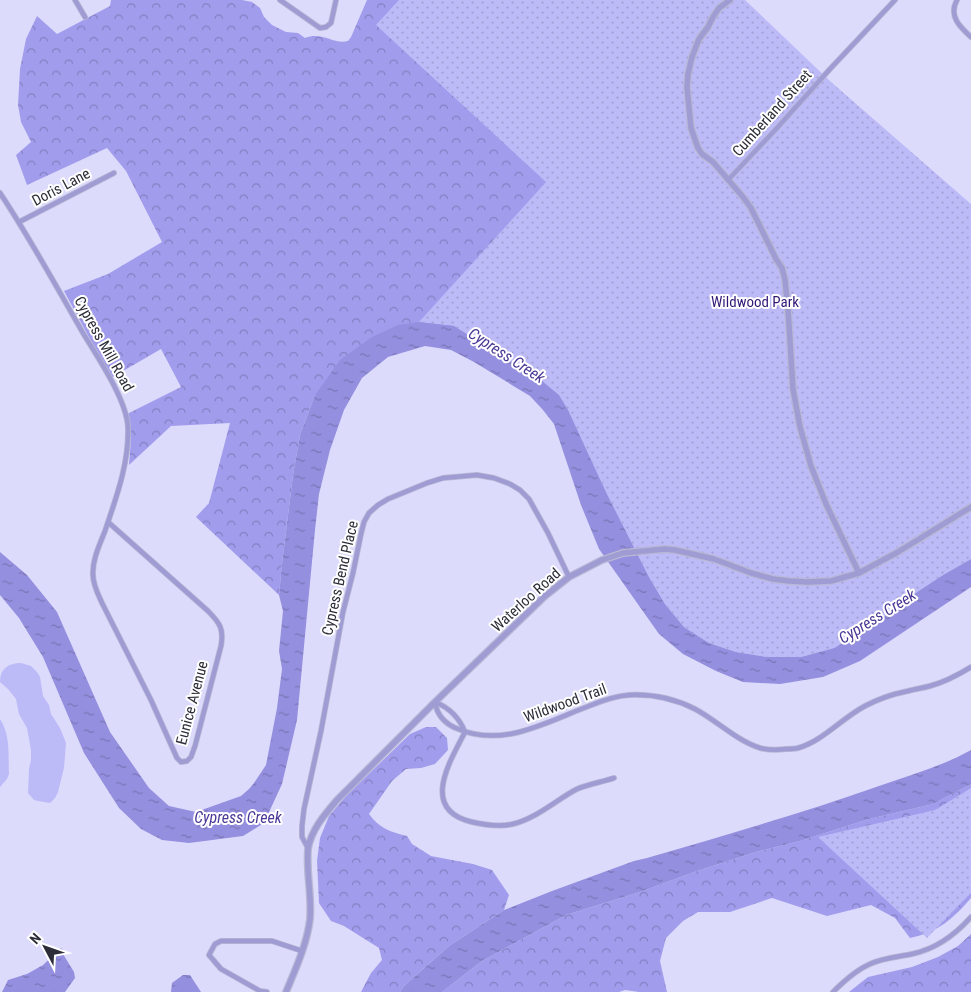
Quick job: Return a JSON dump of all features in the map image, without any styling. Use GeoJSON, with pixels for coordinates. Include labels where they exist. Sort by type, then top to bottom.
{"type":"FeatureCollection","features":[{"type":"Feature","properties":{"kind":"street"},"geometry":{"type":"LineString","coordinates":[[75,0],[85,17]]}},
{"type":"Feature","properties":{"kind":"street"},"geometry":{"type":"LineString","coordinates":[[280,0],[320,28],[326,28],[331,22],[336,0]]}},
{"type":"Feature","properties":{"kind":"street"},"geometry":{"type":"LineString","coordinates":[[730,0],[719,8],[699,39],[690,66],[687,87],[691,128],[702,154],[713,162],[751,208],[782,268],[788,309],[793,389],[800,427],[811,466],[826,504],[859,573]]}},
{"type":"Feature","properties":{"kind":"street","name":"Cumberland Street"},"geometry":{"type":"LineString","coordinates":[[728,180],[895,0]]}},
{"type":"Feature","properties":{"kind":"street"},"geometry":{"type":"LineString","coordinates":[[957,0],[953,10],[955,18],[958,24],[971,37]]}},
{"type":"Feature","properties":{"kind":"street","name":"Doris Lane"},"geometry":{"type":"LineString","coordinates":[[19,222],[114,173]]}},
{"type":"Feature","properties":{"kind":"street","name":"Cypress Mill Road"},"geometry":{"type":"LineString","coordinates":[[1,197],[19,222],[106,372],[126,415],[128,438],[124,466],[108,522]]}},
{"type":"Feature","properties":{"kind":"street","name":"Cypress Bend Place"},"geometry":{"type":"LineString","coordinates":[[308,848],[302,837],[304,809],[321,731],[343,612],[361,532],[369,512],[388,499],[426,482],[443,478],[477,475],[494,478],[520,490],[529,499],[569,577]]}},
{"type":"Feature","properties":{"kind":"street","name":"Waterloo Road"},"geometry":{"type":"LineString","coordinates":[[286,992],[308,933],[310,902],[308,848],[316,828],[325,813],[435,702],[545,596],[569,577],[602,560],[623,553],[675,550],[714,559],[773,579],[789,582],[831,581],[859,573],[898,552],[971,507]]}},
{"type":"Feature","properties":{"kind":"street","name":"Eunice Avenue"},"geometry":{"type":"LineString","coordinates":[[108,522],[208,611],[222,629],[220,647],[197,737],[191,757],[187,761],[181,762],[177,758],[152,700],[96,588],[93,576],[95,560],[108,522]]}},
{"type":"Feature","properties":{"kind":"street","name":"Wildwood Trail"},"geometry":{"type":"LineString","coordinates":[[435,702],[436,712],[453,727],[465,732],[498,736],[521,733],[607,700],[628,695],[670,699],[693,708],[760,748],[778,750],[798,748],[819,738],[845,718],[864,706],[882,698],[953,678],[971,667]]}},
{"type":"Feature","properties":{"kind":"street"},"geometry":{"type":"LineString","coordinates":[[435,702],[444,706],[461,721],[465,732],[448,766],[442,794],[444,805],[452,814],[462,820],[478,824],[513,824],[529,818],[578,789],[614,778]]}},
{"type":"Feature","properties":{"kind":"street"},"geometry":{"type":"LineString","coordinates":[[833,992],[856,972],[871,964],[914,954],[941,942],[956,932],[971,917]]}},
{"type":"Feature","properties":{"kind":"street"},"geometry":{"type":"LineString","coordinates":[[267,992],[260,991],[221,969],[209,955],[215,944],[222,941],[272,941],[302,951]]}},
{"type":"Feature","properties":{"kind":"green space"},"geometry":{"type":"Polygon","coordinates":[[[111,0],[242,0],[252,2],[260,8],[264,17],[272,25],[286,32],[298,33],[305,38],[317,36],[343,42],[348,41],[351,37],[367,0],[715,0],[568,410],[418,322],[315,395],[300,435],[293,475],[279,595],[196,517],[209,503],[230,423],[171,426],[129,465],[131,433],[127,414],[181,387],[161,349],[111,378],[64,291],[108,274],[162,242],[126,171],[107,148],[27,185],[16,155],[31,142],[21,122],[18,105],[20,69],[26,39],[37,16],[57,34],[110,6],[111,0]]]}},
{"type":"Feature","properties":{"kind":"green space","name":"Wildwood Park"},"geometry":{"type":"Polygon","coordinates":[[[399,0],[745,0],[831,82],[971,204],[971,559],[911,596],[868,629],[834,648],[801,657],[767,657],[736,652],[709,643],[684,627],[665,604],[649,577],[581,438],[454,326],[419,322],[546,182],[376,25],[399,0]]]}},
{"type":"Feature","properties":{"kind":"green space"},"geometry":{"type":"Polygon","coordinates":[[[21,663],[31,666],[40,677],[43,696],[66,743],[64,768],[58,792],[50,803],[34,800],[28,793],[31,750],[27,728],[19,714],[16,699],[0,682],[3,670],[12,664],[21,663]]]}},
{"type":"Feature","properties":{"kind":"green space"},"geometry":{"type":"Polygon","coordinates":[[[0,719],[6,732],[9,774],[0,787],[0,719]]]}},
{"type":"Feature","properties":{"kind":"green space"},"geometry":{"type":"Polygon","coordinates":[[[426,727],[436,727],[447,738],[448,750],[435,764],[421,768],[406,769],[392,781],[369,814],[381,826],[407,836],[412,844],[431,856],[473,864],[492,870],[509,895],[504,910],[449,946],[404,986],[400,992],[361,992],[371,973],[382,960],[379,948],[344,926],[331,921],[319,903],[317,861],[320,838],[329,816],[346,796],[410,734],[426,727]]]}},
{"type":"Feature","properties":{"kind":"green space"},"geometry":{"type":"Polygon","coordinates":[[[971,784],[971,898],[944,924],[929,932],[910,938],[895,918],[871,905],[827,916],[772,898],[730,912],[698,912],[683,921],[666,938],[660,961],[667,992],[625,990],[619,992],[442,992],[482,961],[566,915],[756,852],[800,841],[869,819],[933,804],[971,784]]]}},
{"type":"Feature","properties":{"kind":"green space"},"geometry":{"type":"Polygon","coordinates":[[[971,788],[971,893],[927,938],[818,837],[935,810],[971,788]]]}},
{"type":"Feature","properties":{"kind":"green space"},"geometry":{"type":"Polygon","coordinates":[[[971,934],[971,992],[849,992],[868,977],[912,967],[938,957],[958,946],[971,934]]]}},
{"type":"Feature","properties":{"kind":"water","name":"Cypress Creek"},"geometry":{"type":"Polygon","coordinates":[[[418,322],[454,326],[542,381],[559,395],[649,577],[665,604],[684,627],[709,643],[736,652],[767,657],[801,657],[834,648],[868,629],[911,596],[971,559],[971,587],[860,661],[823,677],[780,684],[743,682],[683,654],[659,634],[599,549],[581,505],[554,424],[530,396],[451,350],[425,346],[388,357],[362,378],[344,410],[330,450],[319,494],[297,720],[282,784],[264,823],[243,836],[189,843],[162,840],[141,829],[119,808],[84,753],[43,657],[19,618],[0,595],[0,552],[27,575],[57,612],[110,732],[149,788],[169,806],[196,812],[241,796],[254,783],[266,765],[277,708],[282,669],[279,651],[283,611],[279,595],[293,475],[300,435],[315,395],[340,360],[372,337],[398,325],[418,322]]]}},
{"type":"Feature","properties":{"kind":"water"},"geometry":{"type":"Polygon","coordinates":[[[971,750],[971,784],[933,804],[869,819],[800,841],[756,852],[566,915],[482,961],[442,992],[400,992],[404,986],[449,946],[504,910],[634,861],[764,824],[938,766],[971,750]]]}},
{"type":"Feature","properties":{"kind":"water"},"geometry":{"type":"Polygon","coordinates":[[[61,948],[74,972],[75,978],[65,992],[2,992],[8,980],[27,974],[43,965],[61,948]]]}},
{"type":"Feature","properties":{"kind":"water"},"geometry":{"type":"Polygon","coordinates":[[[183,975],[190,975],[201,992],[171,992],[172,983],[183,975]]]}}]}
